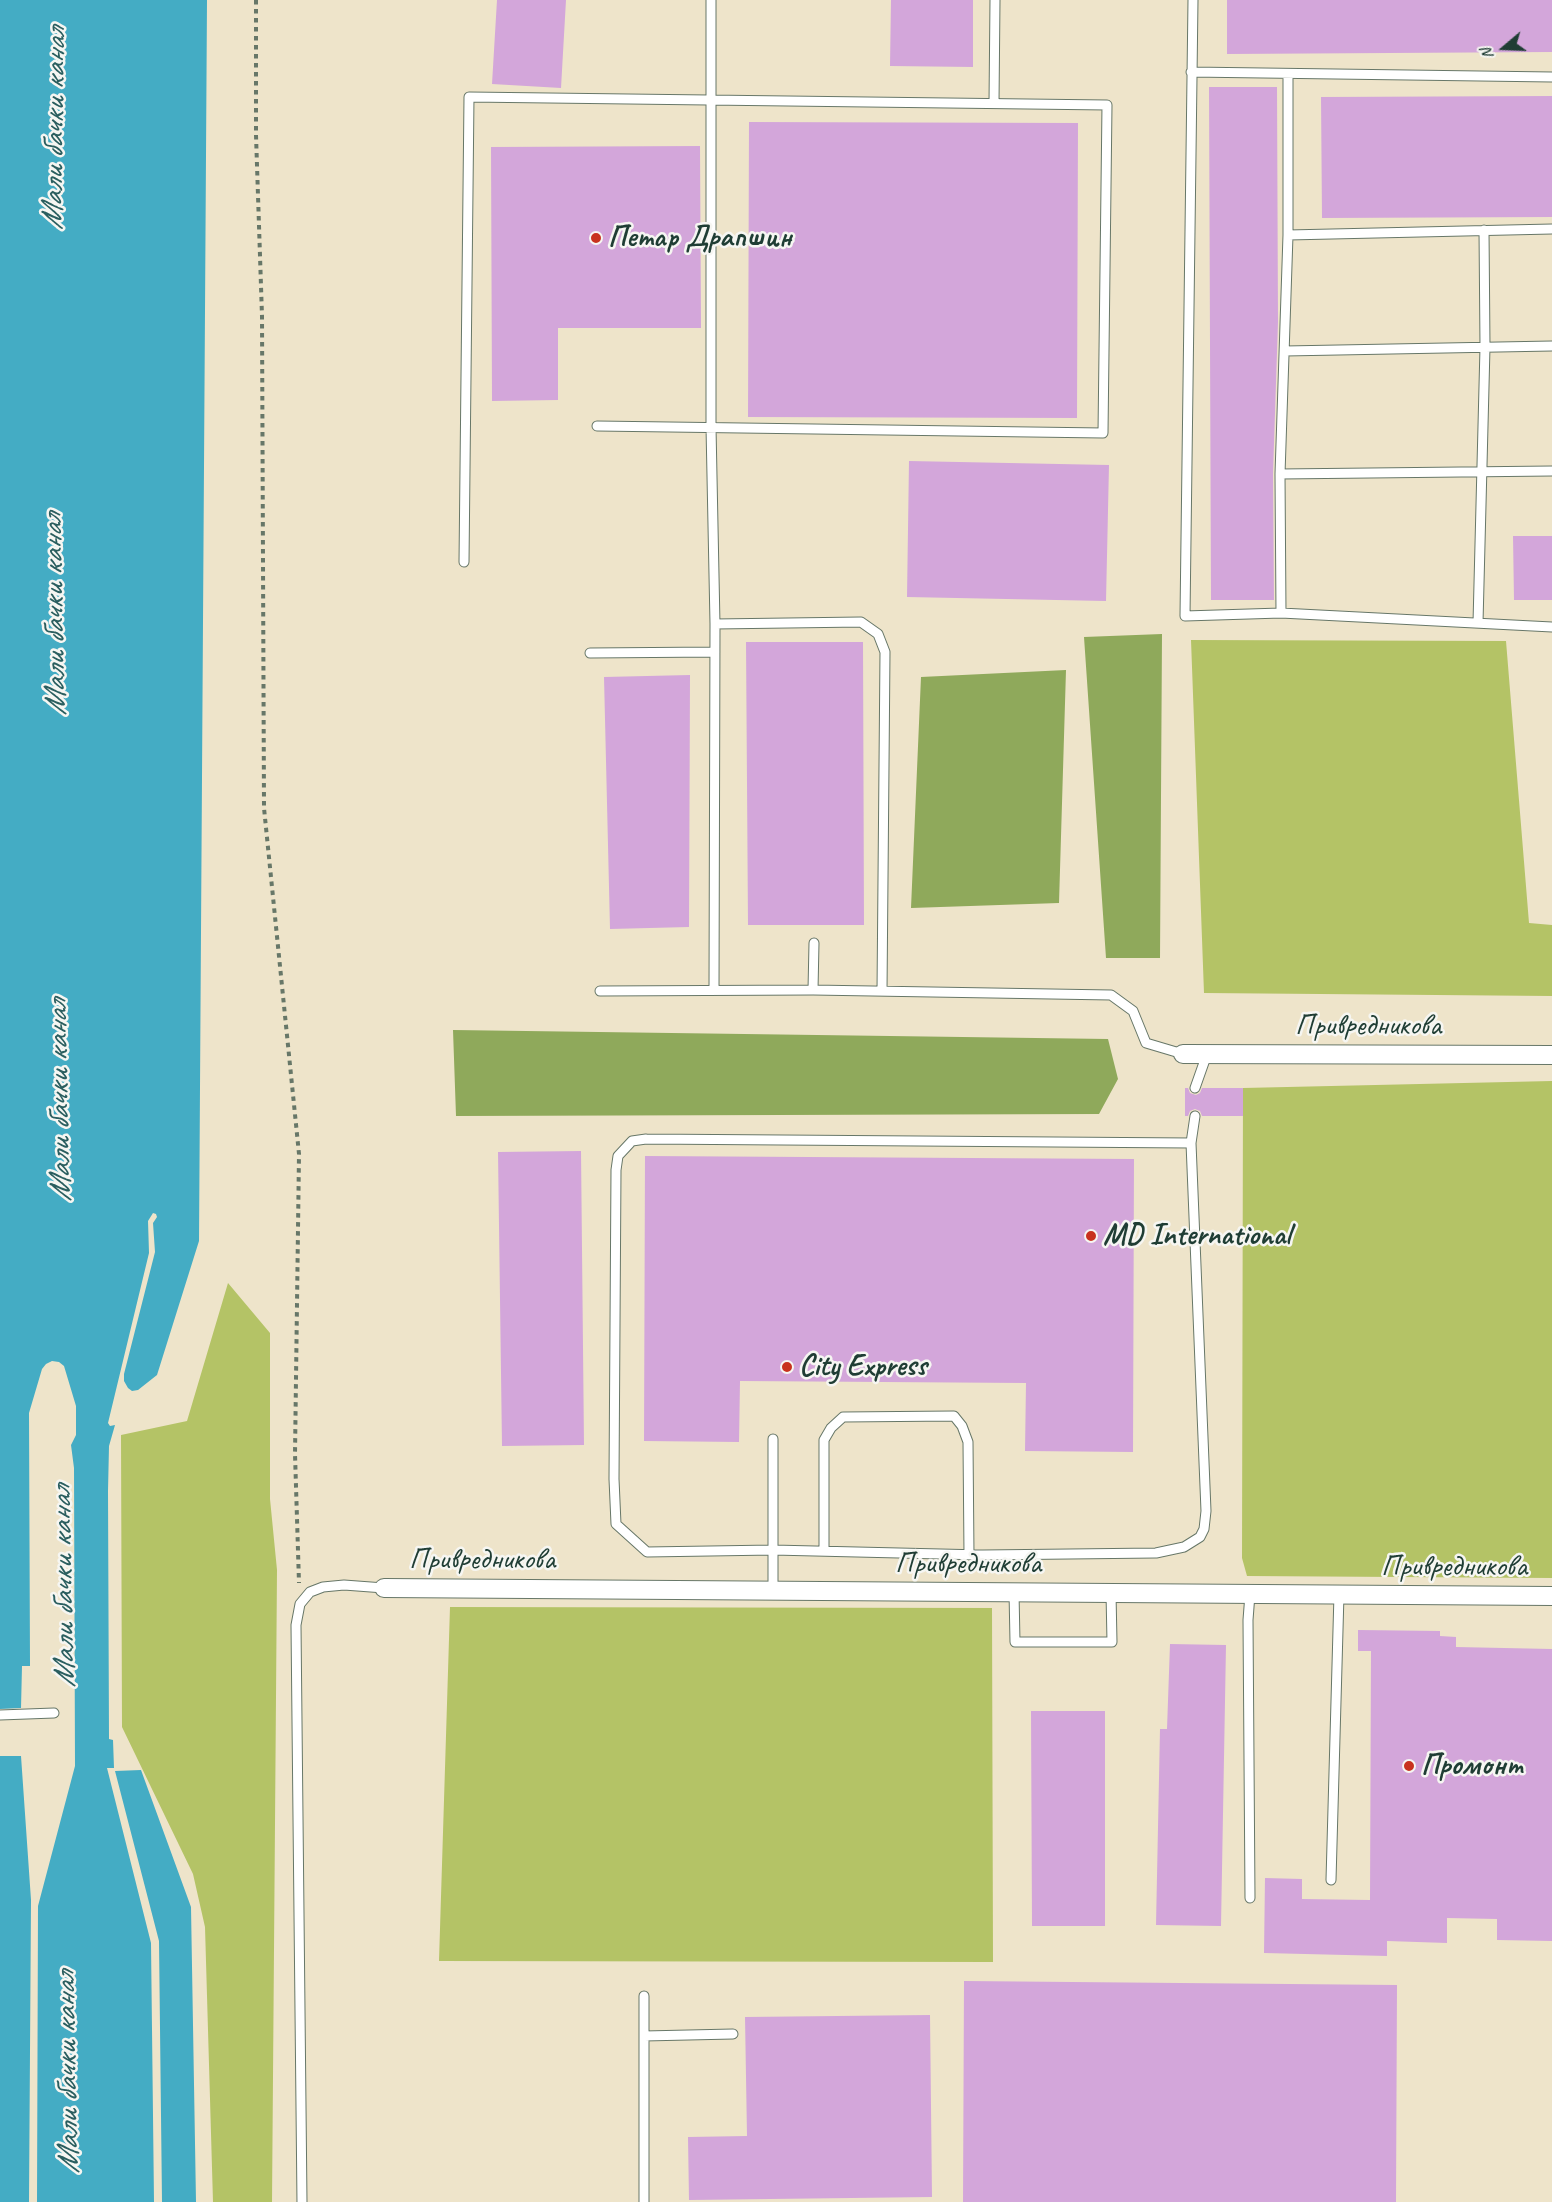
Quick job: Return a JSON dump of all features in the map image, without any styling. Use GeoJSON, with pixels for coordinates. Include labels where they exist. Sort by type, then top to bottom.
{"type":"FeatureCollection","features":[{"type":"Feature","properties":{"kind":"street","name":"Привредникова"},"geometry":{"type":"LineString","coordinates":[[1183,1054],[1552,1055]]}},
{"type":"Feature","properties":{"kind":"street","name":"Привредникова"},"geometry":{"type":"LineString","coordinates":[[384,1588],[1552,1596]]}},
{"type":"Feature","properties":{"kind":"lane"},"geometry":{"type":"LineString","coordinates":[[711,0],[711,428],[715,624],[714,990]]}},
{"type":"Feature","properties":{"kind":"lane"},"geometry":{"type":"LineString","coordinates":[[994,104],[995,0]]}},
{"type":"Feature","properties":{"kind":"lane"},"geometry":{"type":"LineString","coordinates":[[1193,0],[1185,616],[1281,613],[1552,627]]}},
{"type":"Feature","properties":{"kind":"lane"},"geometry":{"type":"LineString","coordinates":[[1191,72],[1552,77]]}},
{"type":"Feature","properties":{"kind":"lane"},"geometry":{"type":"LineString","coordinates":[[1281,613],[1280,474],[1288,235],[1288,74]]}},
{"type":"Feature","properties":{"kind":"lane"},"geometry":{"type":"LineString","coordinates":[[464,562],[469,97],[1107,105],[1103,433],[597,426]]}},
{"type":"Feature","properties":{"kind":"lane"},"geometry":{"type":"LineString","coordinates":[[1288,235],[1552,229]]}},
{"type":"Feature","properties":{"kind":"lane"},"geometry":{"type":"LineString","coordinates":[[1479,622],[1485,347],[1484,230]]}},
{"type":"Feature","properties":{"kind":"lane"},"geometry":{"type":"LineString","coordinates":[[1285,351],[1552,346]]}},
{"type":"Feature","properties":{"kind":"lane"},"geometry":{"type":"LineString","coordinates":[[1280,474],[1552,471]]}},
{"type":"Feature","properties":{"kind":"lane"},"geometry":{"type":"LineString","coordinates":[[715,624],[861,622],[878,634],[885,652],[882,991]]}},
{"type":"Feature","properties":{"kind":"lane"},"geometry":{"type":"LineString","coordinates":[[590,653],[715,652]]}},
{"type":"Feature","properties":{"kind":"lane"},"geometry":{"type":"LineString","coordinates":[[813,990],[814,943]]}},
{"type":"Feature","properties":{"kind":"lane"},"geometry":{"type":"LineString","coordinates":[[600,991],[813,990],[1111,995],[1133,1011],[1146,1043],[1183,1054]]}},
{"type":"Feature","properties":{"kind":"lane"},"geometry":{"type":"LineString","coordinates":[[1195,1088],[1207,1054]]}},
{"type":"Feature","properties":{"kind":"lane"},"geometry":{"type":"LineString","coordinates":[[1191,1143],[646,1139],[632,1141],[618,1156],[615,1170],[614,1479],[616,1524],[647,1552],[773,1550],[969,1555],[1156,1553],[1184,1547],[1200,1537],[1204,1529],[1206,1511],[1191,1143],[1195,1116]]}},
{"type":"Feature","properties":{"kind":"lane"},"geometry":{"type":"LineString","coordinates":[[824,1551],[824,1440],[831,1428],[843,1417],[954,1416],[962,1426],[968,1442],[969,1555]]}},
{"type":"Feature","properties":{"kind":"lane"},"geometry":{"type":"LineString","coordinates":[[773,1439],[773,1591]]}},
{"type":"Feature","properties":{"kind":"lane"},"geometry":{"type":"LineString","coordinates":[[302,2202],[296,1625],[300,1604],[310,1592],[323,1587],[344,1585],[384,1588]]}},
{"type":"Feature","properties":{"kind":"lane"},"geometry":{"type":"LineString","coordinates":[[1014,1592],[1015,1642],[1112,1642],[1111,1593]]}},
{"type":"Feature","properties":{"kind":"lane"},"geometry":{"type":"LineString","coordinates":[[1250,1594],[1248,1620],[1250,1898]]}},
{"type":"Feature","properties":{"kind":"lane"},"geometry":{"type":"LineString","coordinates":[[1331,1880],[1340,1594]]}},
{"type":"Feature","properties":{"kind":"lane"},"geometry":{"type":"LineString","coordinates":[[0,1715],[54,1713]]}},
{"type":"Feature","properties":{"kind":"lane"},"geometry":{"type":"LineString","coordinates":[[644,1996],[644,2202]]}},
{"type":"Feature","properties":{"kind":"lane"},"geometry":{"type":"LineString","coordinates":[[644,2036],[733,2034]]}},
{"type":"Feature","properties":{"kind":"path"},"geometry":{"type":"LineString","coordinates":[[256,0],[256,135],[262,316],[264,808],[299,1154],[295,1454],[300,1604]]}},
{"type":"Feature","properties":{"kind":"green space"},"geometry":{"type":"Polygon","coordinates":[[[1162,634],[1160,958],[1106,958],[1084,637],[1162,634]]]}},
{"type":"Feature","properties":{"kind":"green space"},"geometry":{"type":"Polygon","coordinates":[[[1191,640],[1506,641],[1529,923],[1552,925],[1552,996],[1204,993],[1191,640]]]}},
{"type":"Feature","properties":{"kind":"green space"},"geometry":{"type":"Polygon","coordinates":[[[1066,670],[1059,903],[911,908],[921,677],[1066,670]]]}},
{"type":"Feature","properties":{"kind":"green space"},"geometry":{"type":"Polygon","coordinates":[[[453,1030],[1108,1039],[1118,1079],[1099,1114],[456,1116],[453,1030]]]}},
{"type":"Feature","properties":{"kind":"green space"},"geometry":{"type":"Polygon","coordinates":[[[1552,1081],[1552,1578],[1247,1576],[1242,1558],[1243,1088],[1552,1081]]]}},
{"type":"Feature","properties":{"kind":"green space"},"geometry":{"type":"Polygon","coordinates":[[[228,1283],[270,1333],[270,1499],[277,1570],[272,2202],[213,2202],[205,1927],[193,1874],[122,1727],[121,1435],[187,1421],[228,1283]]]}},
{"type":"Feature","properties":{"kind":"green space"},"geometry":{"type":"Polygon","coordinates":[[[450,1607],[992,1608],[993,1962],[439,1961],[450,1607]]]}},
{"type":"Feature","properties":{"kind":"water","name":"Мали бачки канал"},"geometry":{"type":"Polygon","coordinates":[[[0,0],[207,0],[199,1241],[157,1375],[138,1390],[132,1391],[124,1381],[124,1374],[155,1252],[153,1223],[157,1217],[156,1214],[153,1213],[148,1221],[149,1253],[108,1423],[110,1426],[115,1425],[109,1446],[108,1491],[109,1739],[113,1740],[114,1768],[107,1768],[151,1943],[154,2202],[37,2202],[38,1906],[75,1766],[74,1468],[71,1445],[76,1435],[76,1406],[64,1366],[59,1362],[52,1361],[42,1369],[29,1413],[30,1666],[22,1666],[21,1708],[0,1709],[0,0]]]}},
{"type":"Feature","properties":{"kind":"water"},"geometry":{"type":"Polygon","coordinates":[[[0,1756],[21,1756],[31,1900],[29,2202],[0,2202],[0,1756]]]}},
{"type":"Feature","properties":{"kind":"water"},"geometry":{"type":"Polygon","coordinates":[[[141,1770],[191,1907],[196,2202],[162,2202],[159,1941],[115,1771],[141,1770]]]}},
{"type":"Feature","properties":{"kind":"building"},"geometry":{"type":"Polygon","coordinates":[[[497,0],[566,0],[561,88],[492,84],[497,0]]]}},
{"type":"Feature","properties":{"kind":"building"},"geometry":{"type":"Polygon","coordinates":[[[891,0],[973,0],[973,67],[890,66],[891,0]]]}},
{"type":"Feature","properties":{"kind":"building"},"geometry":{"type":"Polygon","coordinates":[[[1227,0],[1552,0],[1552,52],[1227,54],[1227,0]]]}},
{"type":"Feature","properties":{"kind":"building"},"geometry":{"type":"Polygon","coordinates":[[[1209,87],[1277,87],[1278,322],[1273,474],[1274,600],[1211,600],[1209,87]]]}},
{"type":"Feature","properties":{"kind":"building"},"geometry":{"type":"Polygon","coordinates":[[[1552,96],[1552,217],[1322,218],[1321,97],[1552,96]]]}},
{"type":"Feature","properties":{"kind":"building"},"geometry":{"type":"Polygon","coordinates":[[[749,122],[1078,123],[1077,418],[748,417],[749,122]]]}},
{"type":"Feature","properties":{"kind":"building","name":"Петар Драпшин"},"geometry":{"type":"Polygon","coordinates":[[[700,146],[701,328],[558,328],[558,400],[492,401],[491,147],[700,146]]]}},
{"type":"Feature","properties":{"kind":"building"},"geometry":{"type":"Polygon","coordinates":[[[909,461],[1109,465],[1106,601],[907,597],[909,461]]]}},
{"type":"Feature","properties":{"kind":"building"},"geometry":{"type":"Polygon","coordinates":[[[1513,536],[1552,536],[1552,600],[1514,600],[1513,536]]]}},
{"type":"Feature","properties":{"kind":"building"},"geometry":{"type":"Polygon","coordinates":[[[746,642],[863,642],[864,925],[748,925],[746,642]]]}},
{"type":"Feature","properties":{"kind":"building"},"geometry":{"type":"Polygon","coordinates":[[[690,675],[689,927],[610,929],[604,677],[690,675]]]}},
{"type":"Feature","properties":{"kind":"building"},"geometry":{"type":"Polygon","coordinates":[[[1185,1088],[1196,1095],[1202,1088],[1243,1088],[1243,1116],[1202,1116],[1200,1111],[1195,1109],[1185,1116],[1185,1088]]]}},
{"type":"Feature","properties":{"kind":"building"},"geometry":{"type":"Polygon","coordinates":[[[581,1151],[584,1445],[502,1446],[498,1152],[581,1151]]]}},
{"type":"Feature","properties":{"kind":"building"},"geometry":{"type":"Polygon","coordinates":[[[645,1156],[1134,1159],[1133,1452],[1025,1451],[1026,1383],[740,1381],[739,1442],[644,1441],[645,1156]]]}},
{"type":"Feature","properties":{"kind":"building"},"geometry":{"type":"Polygon","coordinates":[[[1358,1630],[1440,1631],[1440,1636],[1456,1637],[1456,1647],[1552,1649],[1552,1941],[1497,1940],[1497,1919],[1447,1918],[1447,1943],[1387,1941],[1387,1956],[1264,1953],[1265,1878],[1302,1879],[1302,1899],[1370,1900],[1371,1651],[1358,1651],[1358,1630]]]}},
{"type":"Feature","properties":{"kind":"building"},"geometry":{"type":"Polygon","coordinates":[[[1170,1644],[1226,1645],[1221,1926],[1156,1925],[1160,1729],[1167,1729],[1170,1644]]]}},
{"type":"Feature","properties":{"kind":"building"},"geometry":{"type":"Polygon","coordinates":[[[1031,1711],[1105,1711],[1105,1926],[1032,1926],[1031,1711]]]}},
{"type":"Feature","properties":{"kind":"building"},"geometry":{"type":"Polygon","coordinates":[[[964,1981],[1397,1985],[1396,2202],[963,2202],[964,1981]]]}},
{"type":"Feature","properties":{"kind":"building"},"geometry":{"type":"Polygon","coordinates":[[[930,2015],[932,2197],[689,2200],[688,2137],[747,2136],[745,2017],[930,2015]]]}},
{"type":"Feature","properties":{"kind":"place","name":"Петар Драпшин"},"geometry":{"type":"Point","coordinates":[596,238]}},
{"type":"Feature","properties":{"kind":"place","name":"MD International"},"geometry":{"type":"Point","coordinates":[1091,1236]}},
{"type":"Feature","properties":{"kind":"place","name":"City Express"},"geometry":{"type":"Point","coordinates":[787,1367]}},
{"type":"Feature","properties":{"kind":"place","name":"Промонт"},"geometry":{"type":"Point","coordinates":[1409,1766]}}]}
